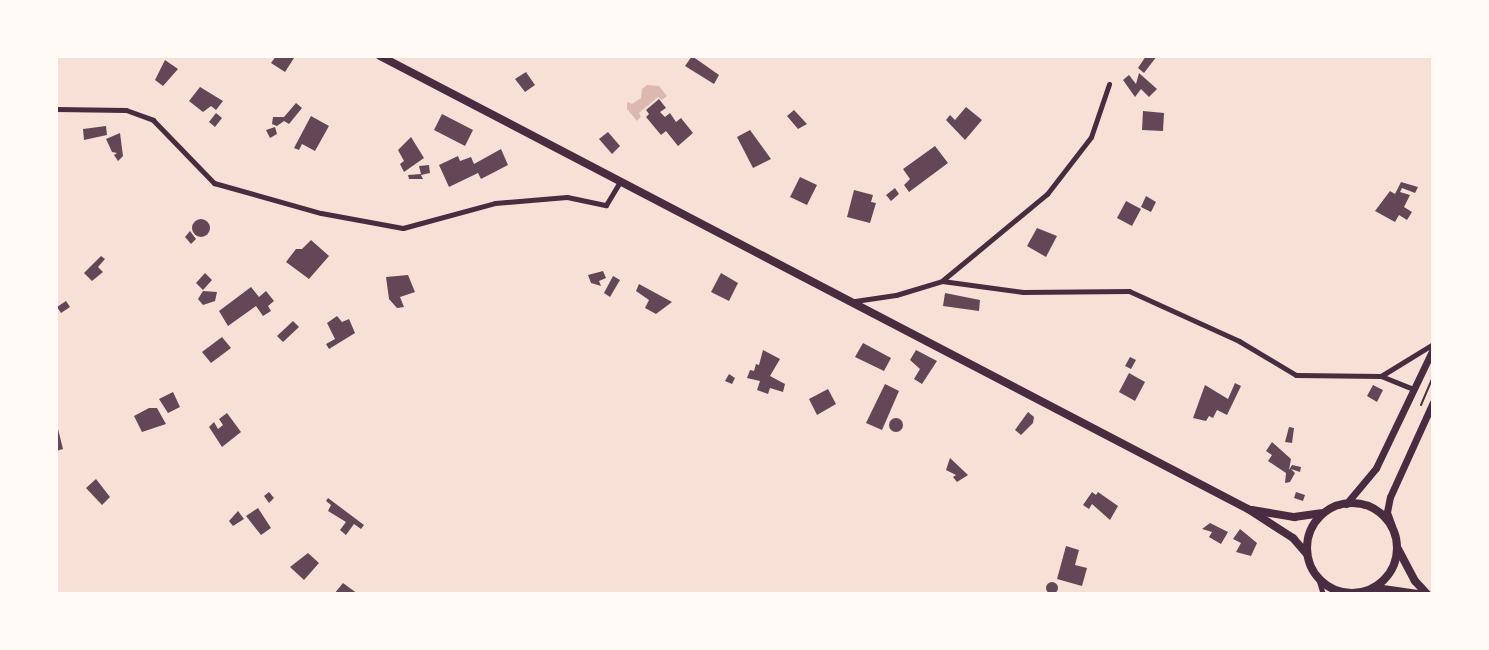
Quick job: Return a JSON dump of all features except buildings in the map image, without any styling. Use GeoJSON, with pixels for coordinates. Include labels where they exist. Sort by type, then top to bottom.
{"type":"FeatureCollection","features":[{"type":"Feature","properties":{"kind":"main road"},"geometry":{"type":"LineString","coordinates":[[380,56],[855,301],[1248,509],[1293,538],[1307,554],[1318,578],[1333,590],[1352,594],[1375,588],[1418,594]]}},
{"type":"Feature","properties":{"kind":"main road"},"geometry":{"type":"LineString","coordinates":[[1248,509],[1294,517],[1326,512],[1346,504],[1376,468],[1433,346]]}},
{"type":"Feature","properties":{"kind":"main road"},"geometry":{"type":"LineString","coordinates":[[1427,594],[1415,581],[1398,549],[1387,512],[1390,497],[1431,405]]}},
{"type":"Feature","properties":{"kind":"main road"},"geometry":{"type":"LineString","coordinates":[[1346,504],[1372,508],[1392,526]]}},
{"type":"Feature","properties":{"kind":"main road"},"geometry":{"type":"LineString","coordinates":[[1307,554],[1310,531],[1326,512]]}},
{"type":"Feature","properties":{"kind":"main road"},"geometry":{"type":"LineString","coordinates":[[1375,588],[1395,564],[1398,549]]}},
{"type":"Feature","properties":{"kind":"street"},"geometry":{"type":"LineString","coordinates":[[855,301],[896,295],[942,281],[1047,194],[1091,137],[1109,84]]}},
{"type":"Feature","properties":{"kind":"street"},"geometry":{"type":"LineString","coordinates":[[56,109],[126,110],[153,120],[214,183],[321,213],[403,228],[495,203],[567,197],[606,205],[621,180]]}},
{"type":"Feature","properties":{"kind":"street"},"geometry":{"type":"LineString","coordinates":[[942,281],[1023,292],[1129,291],[1239,341],[1296,375],[1381,376],[1414,389]]}},
{"type":"Feature","properties":{"kind":"street"},"geometry":{"type":"LineString","coordinates":[[1381,376],[1433,346]]}},
{"type":"Feature","properties":{"kind":"street"},"geometry":{"type":"LineString","coordinates":[[1318,578],[1323,594]]}},
{"type":"Feature","properties":{"kind":"path"},"geometry":{"type":"LineString","coordinates":[[1431,405],[1420,404],[1433,377]]}},
{"type":"Feature","properties":{"kind":"shaded area"},"geometry":{"type":"Polygon","coordinates":[[[647,85],[659,86],[667,96],[662,100],[658,97],[639,113],[641,117],[637,121],[627,109],[627,102],[632,104],[641,98],[642,89],[647,85]]]}}]}
